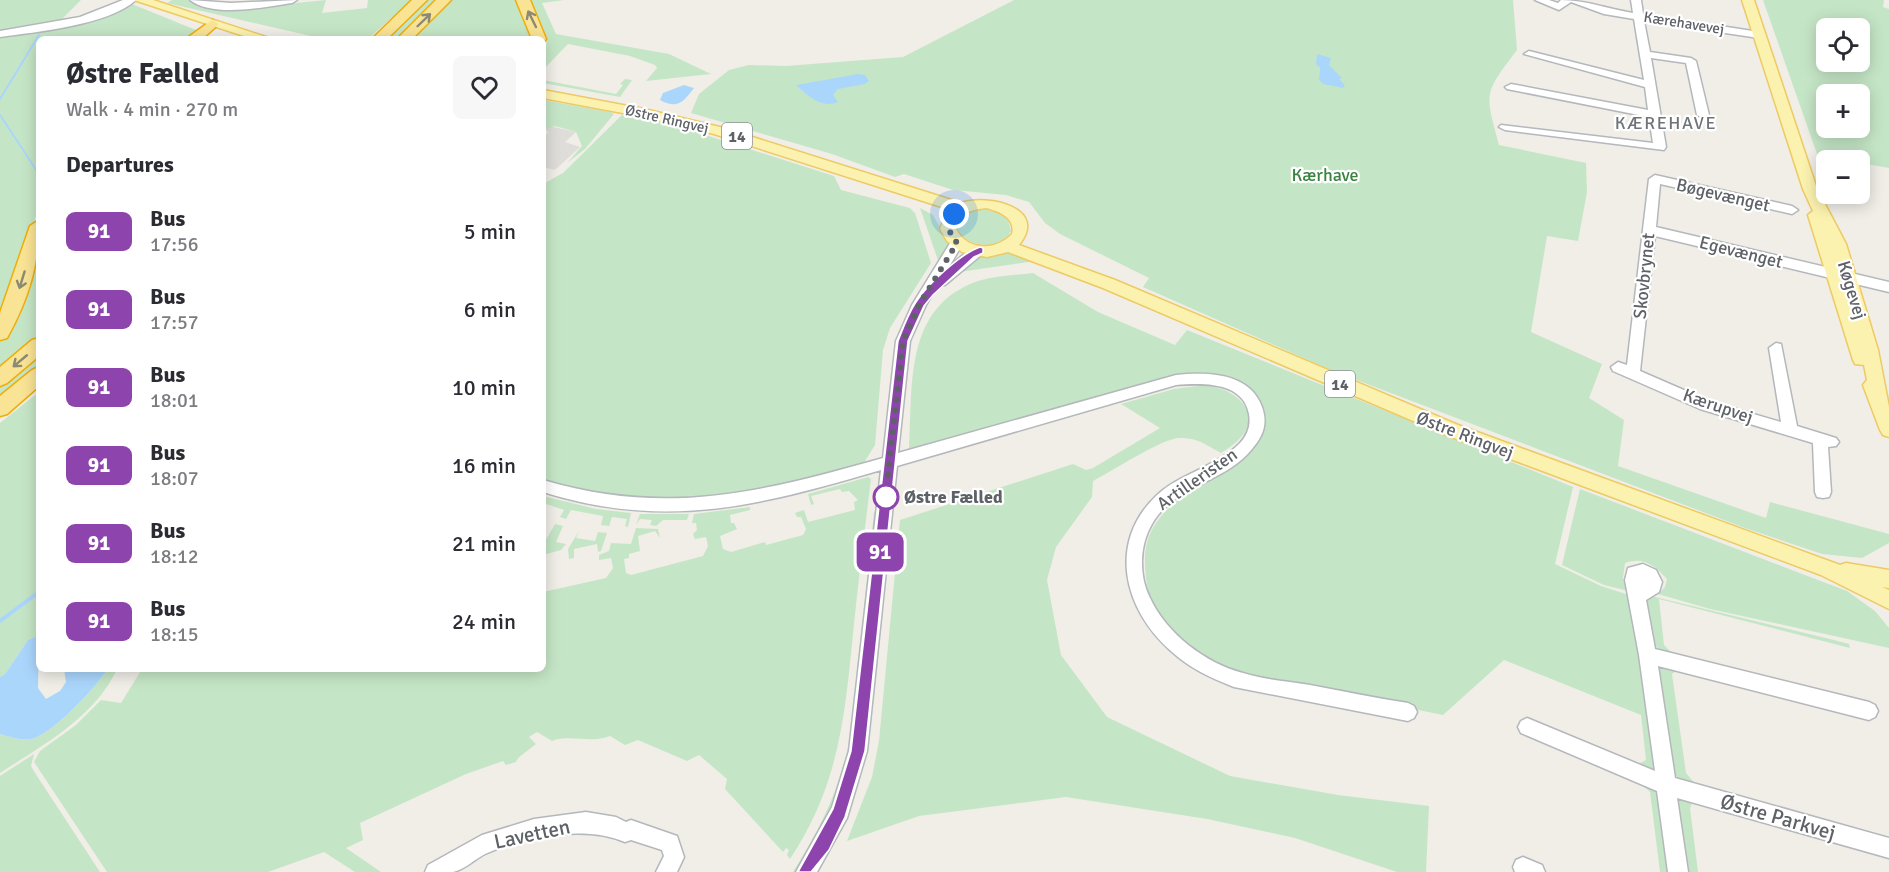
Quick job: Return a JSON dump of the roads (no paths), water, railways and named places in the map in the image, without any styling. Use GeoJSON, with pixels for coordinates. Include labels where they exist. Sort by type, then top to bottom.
{"type":"FeatureCollection","features":[{"type":"Feature","properties":{"kind":"highway"},"geometry":{"type":"LineString","coordinates":[[407,36],[444,0]]}},
{"type":"Feature","properties":{"kind":"highway"},"geometry":{"type":"LineString","coordinates":[[523,0],[538,36]]}},
{"type":"Feature","properties":{"kind":"highway"},"geometry":{"type":"LineString","coordinates":[[380,36],[415,5]]}},
{"type":"Feature","properties":{"kind":"highway"},"geometry":{"type":"LineString","coordinates":[[198,36],[216,25]]}},
{"type":"Feature","properties":{"kind":"highway"},"geometry":{"type":"LineString","coordinates":[[207,36],[216,25]]}},
{"type":"Feature","properties":{"kind":"highway"},"geometry":{"type":"LineString","coordinates":[[0,333],[16,300],[36,236]]}},
{"type":"Feature","properties":{"kind":"highway"},"geometry":{"type":"LineString","coordinates":[[0,378],[36,348]]}},
{"type":"Feature","properties":{"kind":"highway"},"geometry":{"type":"LineString","coordinates":[[0,408],[36,378]]}},
{"type":"Feature","properties":{"kind":"highway"},"geometry":{"type":"LineString","coordinates":[[0,417],[36,388]]}},
{"type":"Feature","properties":{"kind":"main road"},"geometry":{"type":"LineString","coordinates":[[140,0],[255,36]]}},
{"type":"Feature","properties":{"kind":"main road","name":"Køgevej"},"geometry":{"type":"LineString","coordinates":[[1748,0],[1810,189],[1832,274],[1862,365],[1878,396]]}},
{"type":"Feature","properties":{"kind":"main road","name":"Østre Ringvej"},"geometry":{"type":"LineString","coordinates":[[546,95],[634,110],[742,137],[891,188],[962,208]]}},
{"type":"Feature","properties":{"kind":"main road","name":"Østre Ringvej"},"geometry":{"type":"LineString","coordinates":[[891,188],[949,220]]}},
{"type":"Feature","properties":{"kind":"main road","name":"Køgevej"},"geometry":{"type":"LineString","coordinates":[[1810,189],[1838,244],[1870,350],[1878,396],[1889,430]]}},
{"type":"Feature","properties":{"kind":"main road","name":"14"},"geometry":{"type":"LineString","coordinates":[[962,208],[980,203],[1005,208],[1019,222],[1019,233]]}},
{"type":"Feature","properties":{"kind":"main road"},"geometry":{"type":"LineString","coordinates":[[962,208],[949,220],[949,232],[957,243],[980,251],[1007,246],[1019,233]]}},
{"type":"Feature","properties":{"kind":"main road","name":"Østre Ringvej"},"geometry":{"type":"LineString","coordinates":[[1019,233],[1109,284]]}},
{"type":"Feature","properties":{"kind":"main road","name":"Østre Ringvej"},"geometry":{"type":"LineString","coordinates":[[1007,246],[1109,284],[1452,430],[1828,569],[1889,600]]}},
{"type":"Feature","properties":{"kind":"main road","name":"Østre Ringvej"},"geometry":{"type":"LineString","coordinates":[[1828,569],[1889,579]]}},
{"type":"Feature","properties":{"kind":"street"},"geometry":{"type":"LineString","coordinates":[[0,34],[67,24],[96,16],[131,0]]}},
{"type":"Feature","properties":{"kind":"street"},"geometry":{"type":"LineString","coordinates":[[195,0],[218,7],[292,0]]}},
{"type":"Feature","properties":{"kind":"street"},"geometry":{"type":"LineString","coordinates":[[1540,0],[1559,7],[1567,0]]}},
{"type":"Feature","properties":{"kind":"street","name":"Kærehavevej"},"geometry":{"type":"LineString","coordinates":[[1574,0],[1608,12],[1760,35]]}},
{"type":"Feature","properties":{"kind":"street"},"geometry":{"type":"LineString","coordinates":[[1505,128],[1660,147],[1636,0]]}},
{"type":"Feature","properties":{"kind":"street"},"geometry":{"type":"LineString","coordinates":[[1530,54],[1649,85]]}},
{"type":"Feature","properties":{"kind":"street"},"geometry":{"type":"LineString","coordinates":[[1644,54],[1691,62],[1703,115]]}},
{"type":"Feature","properties":{"kind":"street"},"geometry":{"type":"LineString","coordinates":[[1511,87],[1655,115]]}},
{"type":"Feature","properties":{"kind":"street","name":"Bøgevænget"},"geometry":{"type":"LineString","coordinates":[[1655,179],[1792,210]]}},
{"type":"Feature","properties":{"kind":"street","name":"Skovbrynet"},"geometry":{"type":"LineString","coordinates":[[1633,374],[1655,179]]}},
{"type":"Feature","properties":{"kind":"street","name":"Egevænget"},"geometry":{"type":"LineString","coordinates":[[1649,230],[1832,274],[1848,280],[1889,287]]}},
{"type":"Feature","properties":{"kind":"street"},"geometry":{"type":"LineString","coordinates":[[806,872],[840,811],[858,751],[903,341],[919,305],[957,243]]}},
{"type":"Feature","properties":{"kind":"street"},"geometry":{"type":"LineString","coordinates":[[929,292],[971,255],[980,251]]}},
{"type":"Feature","properties":{"kind":"street"},"geometry":{"type":"LineString","coordinates":[[1776,348],[1790,429]]}},
{"type":"Feature","properties":{"kind":"street","name":"Kærupvej"},"geometry":{"type":"LineString","coordinates":[[1618,367],[1705,405],[1826,440],[1823,492]]}},
{"type":"Feature","properties":{"kind":"street","name":"Artilleristen"},"geometry":{"type":"LineString","coordinates":[[546,487],[585,498],[620,503],[693,505],[772,494],[1176,380],[1199,378],[1231,384],[1245,393],[1255,406],[1258,421],[1255,434],[1239,453],[1174,491],[1154,507],[1140,528],[1133,554],[1135,582],[1148,614],[1170,640],[1197,662],[1235,680],[1408,712]]}},
{"type":"Feature","properties":{"kind":"street"},"geometry":{"type":"LineString","coordinates":[[1638,596],[1668,786],[1678,872]]}},
{"type":"Feature","properties":{"kind":"street"},"geometry":{"type":"LineString","coordinates":[[1648,654],[1869,711]]}},
{"type":"Feature","properties":{"kind":"street","name":"Østre Parkvej"},"geometry":{"type":"LineString","coordinates":[[1527,727],[1668,786],[1889,848]]}},
{"type":"Feature","properties":{"kind":"street","name":"Lavetten"},"geometry":{"type":"LineString","coordinates":[[435,872],[499,838],[534,829],[586,822],[625,832],[631,830],[670,843],[674,857],[666,872]]}},
{"type":"Feature","properties":{"kind":"water"},"geometry":{"type":"Polygon","coordinates":[[[1317,54],[1331,58],[1329,65],[1342,78],[1339,79],[1345,85],[1343,88],[1323,84],[1319,80],[1320,68],[1316,64],[1317,54]]]}},
{"type":"Feature","properties":{"kind":"water"},"geometry":{"type":"Polygon","coordinates":[[[858,74],[865,75],[869,81],[865,84],[838,89],[833,95],[838,102],[832,104],[820,103],[796,85],[858,74]]]}},
{"type":"Feature","properties":{"kind":"water"},"geometry":{"type":"Polygon","coordinates":[[[684,85],[694,88],[683,101],[671,104],[660,100],[663,93],[684,85]]]}},
{"type":"Feature","properties":{"kind":"water"},"geometry":{"type":"Polygon","coordinates":[[[36,636],[38,688],[46,699],[60,691],[66,682],[64,672],[105,672],[94,687],[62,719],[41,735],[32,739],[24,739],[0,734],[0,677],[5,674],[28,640],[36,636]]]}},
{"type":"Feature","properties":{"kind":"waterway"},"geometry":{"type":"LineString","coordinates":[[0,99],[36,40]]}},
{"type":"Feature","properties":{"kind":"waterway"},"geometry":{"type":"LineString","coordinates":[[0,115],[36,169]]}},
{"type":"Feature","properties":{"kind":"waterway"},"geometry":{"type":"LineString","coordinates":[[0,621],[36,594]]}},
{"type":"Feature","properties":{"kind":"place","name":"Østre Fælled"},"geometry":{"type":"Point","coordinates":[886,497]}},
{"type":"Feature","properties":{"kind":"district","name":"KÆREHAVE"},"geometry":{"type":"Point","coordinates":[1666,123]}},
{"type":"Feature","properties":{"kind":"park label","name":"Kærhave"},"geometry":{"type":"Point","coordinates":[1325,175]}}]}
